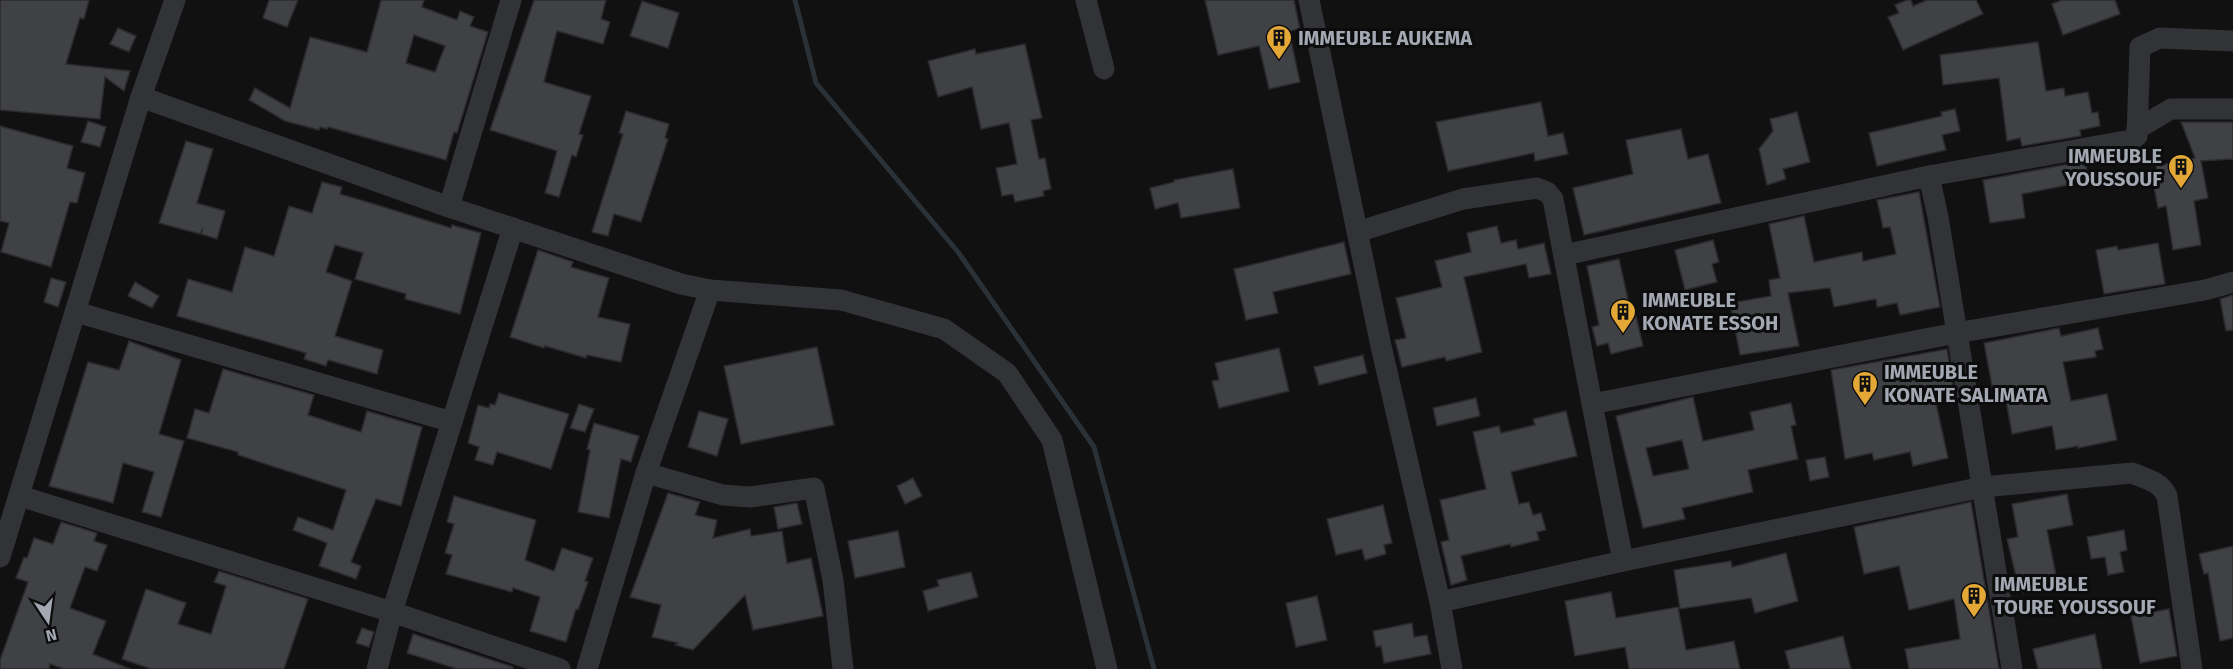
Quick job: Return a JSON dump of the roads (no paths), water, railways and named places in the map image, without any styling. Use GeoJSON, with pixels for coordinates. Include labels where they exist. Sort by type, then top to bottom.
{"type":"FeatureCollection","features":[{"type":"Feature","properties":{"kind":"street"},"geometry":{"type":"LineString","coordinates":[[0,557],[141,97],[175,0]]}},
{"type":"Feature","properties":{"kind":"street"},"geometry":{"type":"LineString","coordinates":[[1086,0],[1104,69]]}},
{"type":"Feature","properties":{"kind":"street"},"geometry":{"type":"LineString","coordinates":[[1309,0],[1357,231],[1440,602],[1452,669]]}},
{"type":"Feature","properties":{"kind":"street"},"geometry":{"type":"LineString","coordinates":[[449,207],[505,2]]}},
{"type":"Feature","properties":{"kind":"street"},"geometry":{"type":"LineString","coordinates":[[1563,255],[1929,176],[2131,140],[2137,136],[2138,129],[2140,47],[2160,38],[2233,41]]}},
{"type":"Feature","properties":{"kind":"street"},"geometry":{"type":"LineString","coordinates":[[141,97],[449,207],[681,284],[710,290],[841,300],[944,329],[1007,373],[1052,440],[1107,669]]}},
{"type":"Feature","properties":{"kind":"street"},"geometry":{"type":"LineString","coordinates":[[2138,129],[2171,109],[2233,109]]}},
{"type":"Feature","properties":{"kind":"street"},"geometry":{"type":"LineString","coordinates":[[1929,176],[2012,669]]}},
{"type":"Feature","properties":{"kind":"street"},"geometry":{"type":"LineString","coordinates":[[1357,231],[1463,199],[1537,188],[1547,192],[1553,199],[1623,561]]}},
{"type":"Feature","properties":{"kind":"street"},"geometry":{"type":"LineString","coordinates":[[377,669],[392,612],[513,228]]}},
{"type":"Feature","properties":{"kind":"street"},"geometry":{"type":"LineString","coordinates":[[1592,404],[1956,333],[2205,290],[2233,282]]}},
{"type":"Feature","properties":{"kind":"street"},"geometry":{"type":"LineString","coordinates":[[587,669],[646,473],[710,290]]}},
{"type":"Feature","properties":{"kind":"street"},"geometry":{"type":"LineString","coordinates":[[76,312],[452,422]]}},
{"type":"Feature","properties":{"kind":"street"},"geometry":{"type":"LineString","coordinates":[[646,473],[723,495],[750,497],[814,488],[833,580],[843,669]]}},
{"type":"Feature","properties":{"kind":"street"},"geometry":{"type":"LineString","coordinates":[[1440,602],[1623,561],[1983,487],[2132,473],[2163,488],[2167,496],[2192,669]]}},
{"type":"Feature","properties":{"kind":"street"},"geometry":{"type":"LineString","coordinates":[[20,496],[392,612],[560,669]]}},
{"type":"Feature","properties":{"kind":"waterway"},"geometry":{"type":"LineString","coordinates":[[795,0],[816,83],[958,252],[1094,447],[1154,669]]}},
{"type":"Feature","properties":{"kind":"place","name":"IMMEUBLE AUKEMA"},"geometry":{"type":"Point","coordinates":[1279,61]}},
{"type":"Feature","properties":{"kind":"place","name":"IMMEUBLE YOUSSOUF"},"geometry":{"type":"Point","coordinates":[2181,190]}},
{"type":"Feature","properties":{"kind":"place","name":"IMMEUBLE KONATE ESSOH"},"geometry":{"type":"Point","coordinates":[1623,335]}},
{"type":"Feature","properties":{"kind":"place","name":"IMMEUBLE KONATE SALIMATA"},"geometry":{"type":"Point","coordinates":[1865,407]}},
{"type":"Feature","properties":{"kind":"place","name":"IMMEUBLE TOURE YOUSSOUF"},"geometry":{"type":"Point","coordinates":[1974,619]}}]}
